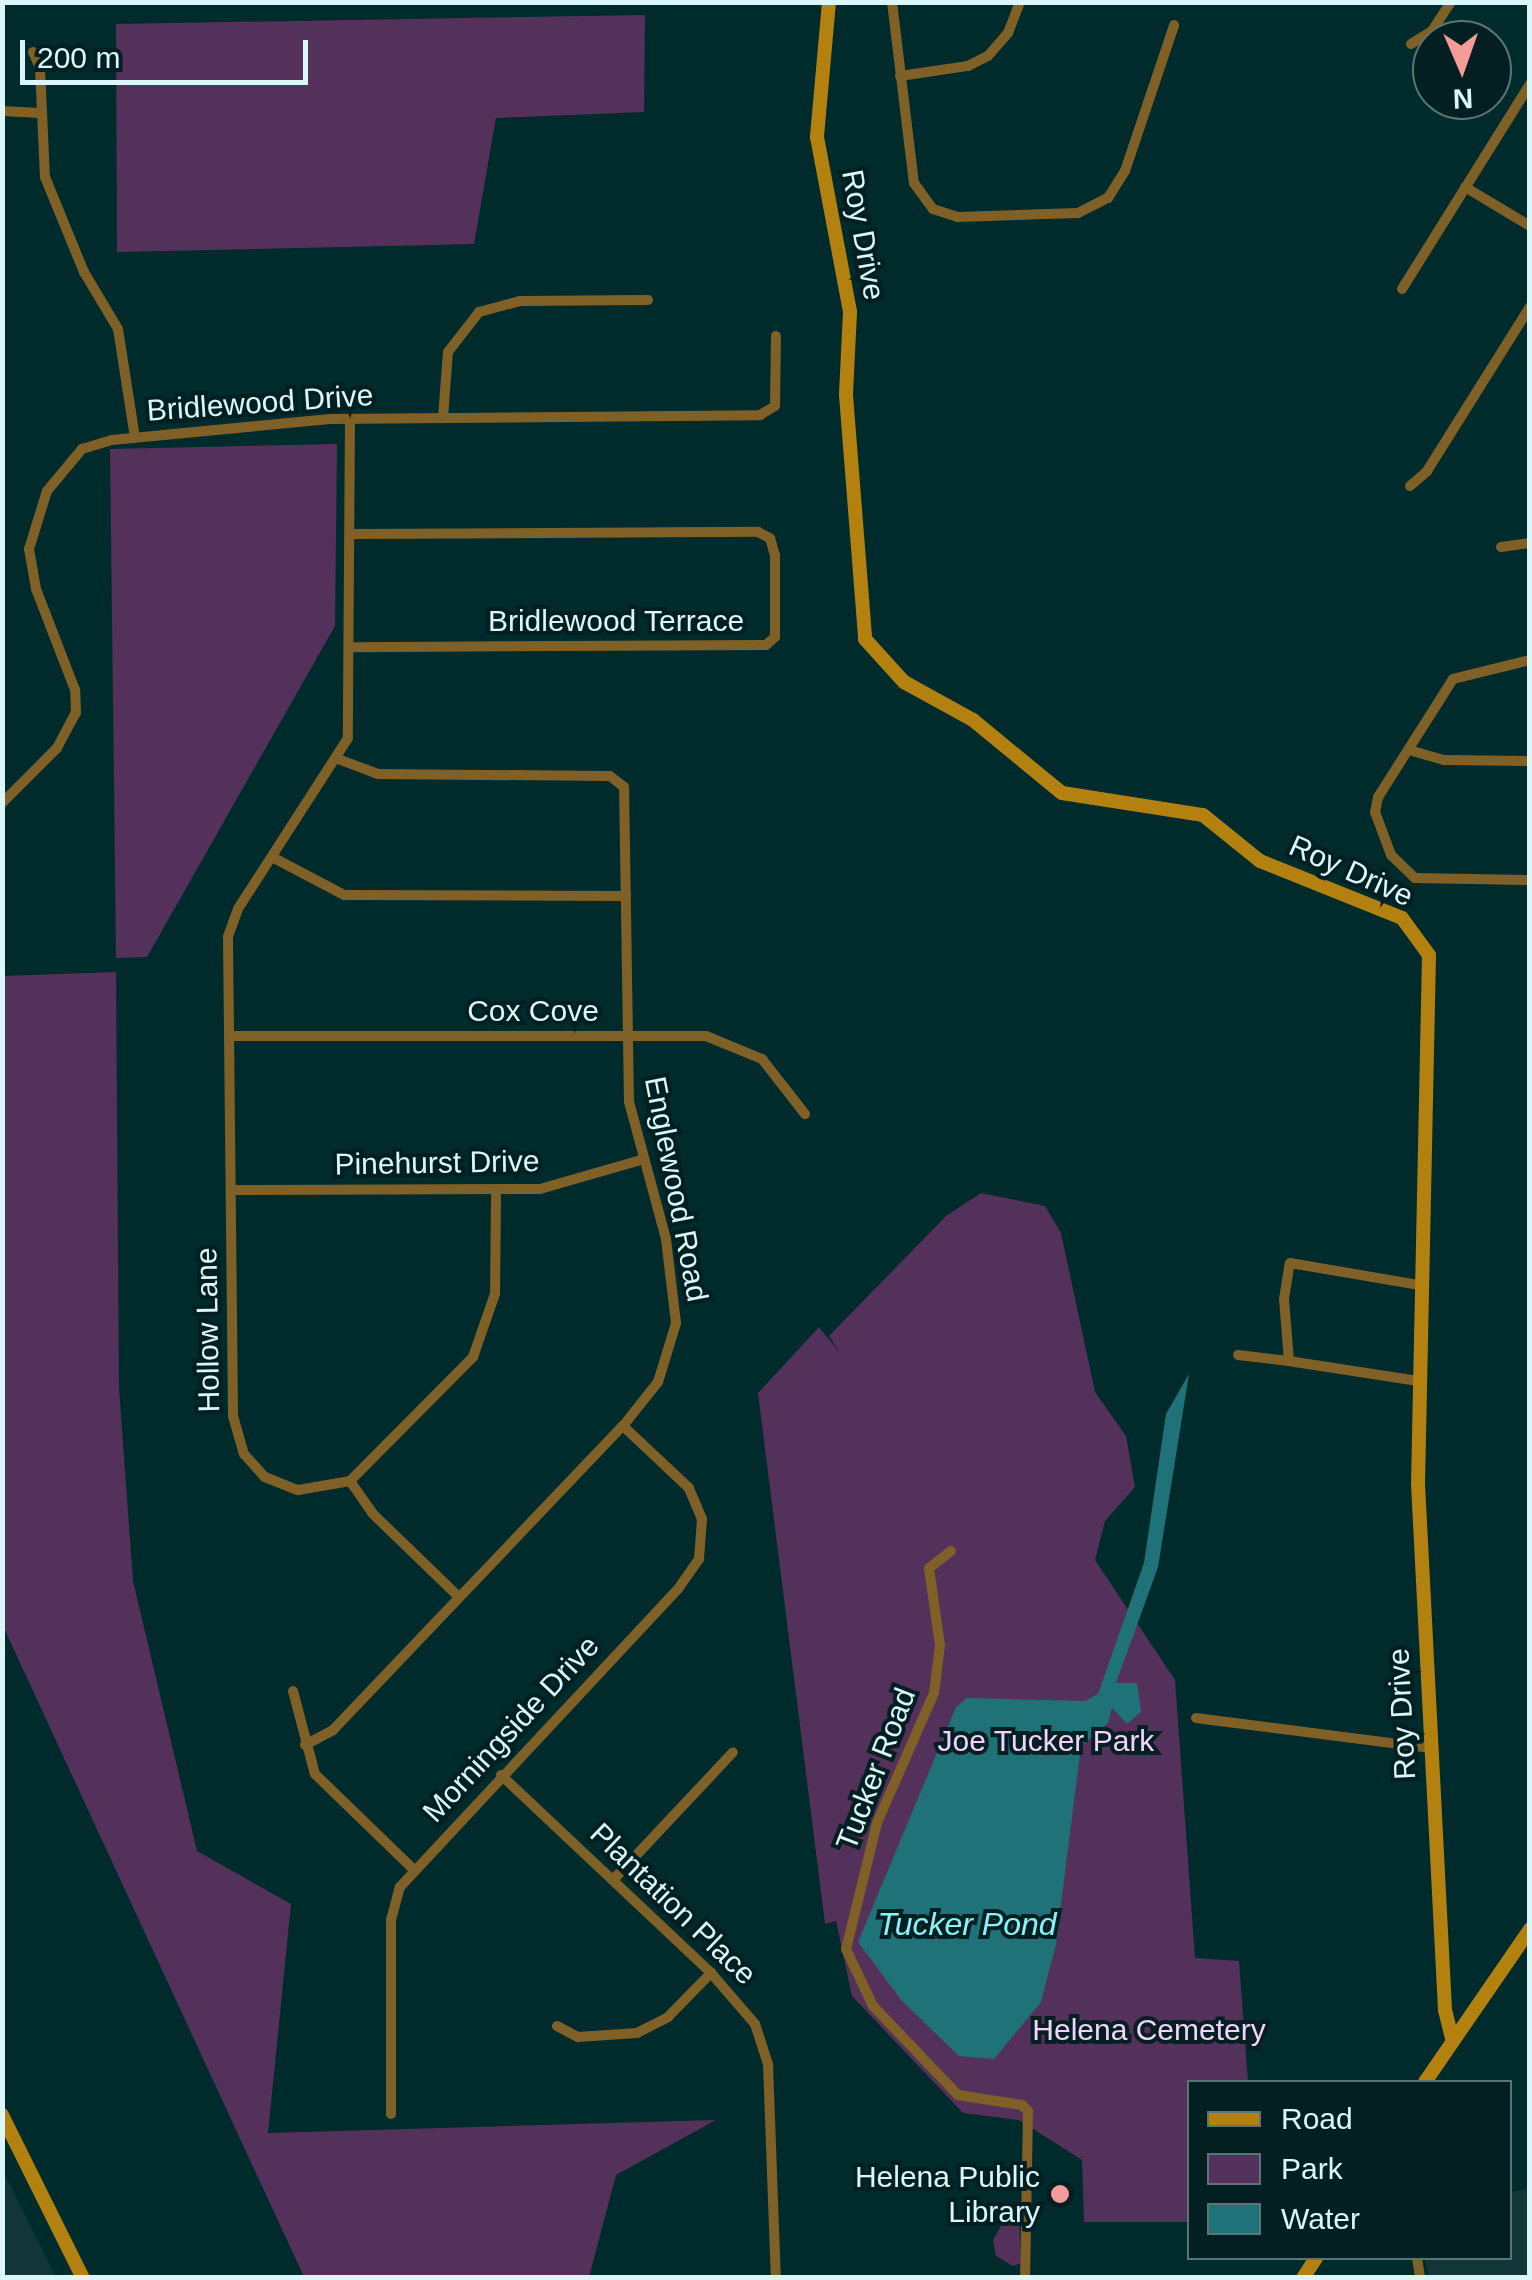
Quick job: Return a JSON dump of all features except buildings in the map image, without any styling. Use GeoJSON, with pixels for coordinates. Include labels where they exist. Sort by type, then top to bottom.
{"type":"FeatureCollection","features":[{"type":"Feature","properties":{"kind":"street","name":"Roy Drive"},"geometry":{"type":"LineString","coordinates":[[829,2],[817,138],[850,312],[846,395],[865,639],[904,682],[973,720],[1062,793],[1196,812],[1260,860],[1414,928],[1429,955],[1424,1286],[1418,1381],[1444,2010],[1453,2041]]}},
{"type":"Feature","properties":{"kind":"street"},"geometry":{"type":"LineString","coordinates":[[892,2],[912,170],[933,209],[958,217],[1078,213],[1100,205],[1120,182],[1174,25]]}},
{"type":"Feature","properties":{"kind":"street"},"geometry":{"type":"LineString","coordinates":[[900,76],[968,66],[988,56],[1008,32],[1020,2]]}},
{"type":"Feature","properties":{"kind":"street"},"geometry":{"type":"LineString","coordinates":[[1411,44],[1432,30],[1451,2]]}},
{"type":"Feature","properties":{"kind":"street"},"geometry":{"type":"LineString","coordinates":[[33,52],[40,68],[44,177],[84,272],[118,329],[134,438]]}},
{"type":"Feature","properties":{"kind":"street"},"geometry":{"type":"LineString","coordinates":[[1402,289],[1530,84]]}},
{"type":"Feature","properties":{"kind":"street"},"geometry":{"type":"LineString","coordinates":[[2,111],[40,114]]}},
{"type":"Feature","properties":{"kind":"street"},"geometry":{"type":"LineString","coordinates":[[1465,187],[1530,226]]}},
{"type":"Feature","properties":{"kind":"street"},"geometry":{"type":"LineString","coordinates":[[443,418],[447,355],[467,321],[506,302],[648,300]]}},
{"type":"Feature","properties":{"kind":"street"},"geometry":{"type":"LineString","coordinates":[[1410,486],[1436,458],[1530,307]]}},
{"type":"Feature","properties":{"kind":"street","name":"Bridlewood Drive"},"geometry":{"type":"LineString","coordinates":[[2,803],[57,748],[76,714],[71,676],[31,568],[40,510],[72,456],[134,438],[350,419],[760,416],[776,402],[776,336]]}},
{"type":"Feature","properties":{"kind":"street","name":"Hollow Lane"},"geometry":{"type":"LineString","coordinates":[[350,419],[350,722],[338,759],[229,930],[230,1190],[239,1444],[255,1468],[280,1486],[324,1490],[350,1481]]}},
{"type":"Feature","properties":{"kind":"street","name":"Bridlewood Terrace"},"geometry":{"type":"LineString","coordinates":[[350,534],[758,532],[770,538],[775,555],[775,637],[766,645],[351,648]]}},
{"type":"Feature","properties":{"kind":"street"},"geometry":{"type":"LineString","coordinates":[[1501,547],[1530,543]]}},
{"type":"Feature","properties":{"kind":"street"},"geometry":{"type":"LineString","coordinates":[[1530,660],[1454,679],[1375,808],[1398,867],[1430,880],[1530,880]]}},
{"type":"Feature","properties":{"kind":"street"},"geometry":{"type":"LineString","coordinates":[[1409,750],[1445,760],[1530,761]]}},
{"type":"Feature","properties":{"kind":"street","name":"Englewood Road"},"geometry":{"type":"LineString","coordinates":[[304,1744],[333,1730],[623,1426],[658,1382],[676,1323],[662,1220],[641,1160],[629,1102],[626,794],[616,779],[378,774],[338,759]]}},
{"type":"Feature","properties":{"kind":"street"},"geometry":{"type":"LineString","coordinates":[[272,857],[344,895],[626,896]]}},
{"type":"Feature","properties":{"kind":"street","name":"Cox Cove"},"geometry":{"type":"LineString","coordinates":[[229,1036],[706,1036],[738,1044],[773,1069],[806,1114]]}},
{"type":"Feature","properties":{"kind":"street","name":"Pinehurst Drive"},"geometry":{"type":"LineString","coordinates":[[230,1190],[496,1190],[559,1186],[641,1160]]}},
{"type":"Feature","properties":{"kind":"street"},"geometry":{"type":"LineString","coordinates":[[459,1597],[372,1513],[350,1481],[391,1446],[479,1346],[495,1294],[496,1190]]}},
{"type":"Feature","properties":{"kind":"street"},"geometry":{"type":"LineString","coordinates":[[1290,1361],[1283,1316],[1290,1263],[1424,1286]]}},
{"type":"Feature","properties":{"kind":"street"},"geometry":{"type":"LineString","coordinates":[[1238,1354],[1418,1381]]}},
{"type":"Feature","properties":{"kind":"street","name":"Morningside Drive"},"geometry":{"type":"LineString","coordinates":[[391,2114],[391,1920],[413,1869],[678,1589],[698,1559],[703,1530],[695,1497],[623,1426]]}},
{"type":"Feature","properties":{"kind":"street","name":"Tucker Road"},"geometry":{"type":"LineString","coordinates":[[951,1551],[929,1568],[940,1646],[934,1693],[878,1822],[846,1949],[874,2006],[958,2095],[1016,2104],[1028,2112],[1024,2278]]}},
{"type":"Feature","properties":{"kind":"street"},"geometry":{"type":"LineString","coordinates":[[294,1691],[304,1744],[320,1781],[413,1869]]}},
{"type":"Feature","properties":{"kind":"street"},"geometry":{"type":"LineString","coordinates":[[1196,1718],[1431,1748]]}},
{"type":"Feature","properties":{"kind":"street"},"geometry":{"type":"LineString","coordinates":[[613,1880],[734,1752]]}},
{"type":"Feature","properties":{"kind":"street","name":"Plantation Place"},"geometry":{"type":"LineString","coordinates":[[502,1775],[739,2000],[765,2050],[775,2276]]}},
{"type":"Feature","properties":{"kind":"street"},"geometry":{"type":"LineString","coordinates":[[1426,2080],[1530,1929]]}},
{"type":"Feature","properties":{"kind":"street"},"geometry":{"type":"LineString","coordinates":[[557,2026],[578,2037],[636,2033],[668,2017],[711,1973]]}},
{"type":"Feature","properties":{"kind":"street"},"geometry":{"type":"LineString","coordinates":[[2,2114],[83,2278]]}},
{"type":"Feature","properties":{"kind":"shaded area"},"geometry":{"type":"Polygon","coordinates":[[[2,2169],[56,2277],[3,2277],[2,2169]]]}},
{"type":"Feature","properties":{"kind":"shaded area"},"geometry":{"type":"Polygon","coordinates":[[[1529,2189],[1529,2277],[1429,2277],[1425,2260],[1512,2260],[1512,2192],[1529,2189]]]}},
{"type":"Feature","properties":{"kind":"green space"},"geometry":{"type":"Polygon","coordinates":[[[645,15],[644,112],[496,118],[474,244],[117,252],[116,24],[645,15]]]}},
{"type":"Feature","properties":{"kind":"green space"},"geometry":{"type":"Polygon","coordinates":[[[337,444],[335,626],[147,957],[116,958],[110,449],[337,444]]]}},
{"type":"Feature","properties":{"kind":"green space"},"geometry":{"type":"Polygon","coordinates":[[[116,972],[119,1388],[133,1581],[197,1851],[291,1904],[268,2133],[716,2120],[616,2175],[589,2277],[304,2277],[3,1626],[3,976],[116,972]]]}},
{"type":"Feature","properties":{"kind":"green space","name":"Joe Tucker Park"},"geometry":{"type":"Polygon","coordinates":[[[981,1193],[1045,1206],[1061,1233],[1095,1392],[1126,1436],[1135,1487],[1105,1521],[1095,1560],[1175,1680],[1195,1958],[1239,1961],[1248,2080],[1187,2080],[1187,2222],[1084,2222],[1082,2160],[1019,2120],[963,2113],[852,1996],[836,1921],[825,1924],[758,1393],[819,1327],[840,1353],[829,1336],[946,1216],[981,1193]]]}},
{"type":"Feature","properties":{"kind":"green space"},"geometry":{"type":"Polygon","coordinates":[[[1019,2220],[1021,2263],[1013,2266],[996,2256],[993,2240],[1002,2224],[1019,2220]]]}},
{"type":"Feature","properties":{"kind":"water","name":"Tucker Pond"},"geometry":{"type":"Polygon","coordinates":[[[1189,1374],[1158,1567],[1116,1683],[1137,1683],[1141,1712],[1127,1724],[1112,1708],[1108,1723],[1081,1746],[1056,1944],[1041,2002],[994,2059],[959,2056],[902,2001],[858,1942],[956,1707],[967,1698],[1085,1701],[1098,1694],[1144,1563],[1166,1414],[1189,1374]]]}},
{"type":"Feature","properties":{"kind":"place","name":"Helena Public Library"},"geometry":{"type":"Point","coordinates":[1060,2194]}},
{"type":"Feature","properties":{"kind":"park label","name":"Helena Cemetery"},"geometry":{"type":"Point","coordinates":[1149,2030]}}]}
